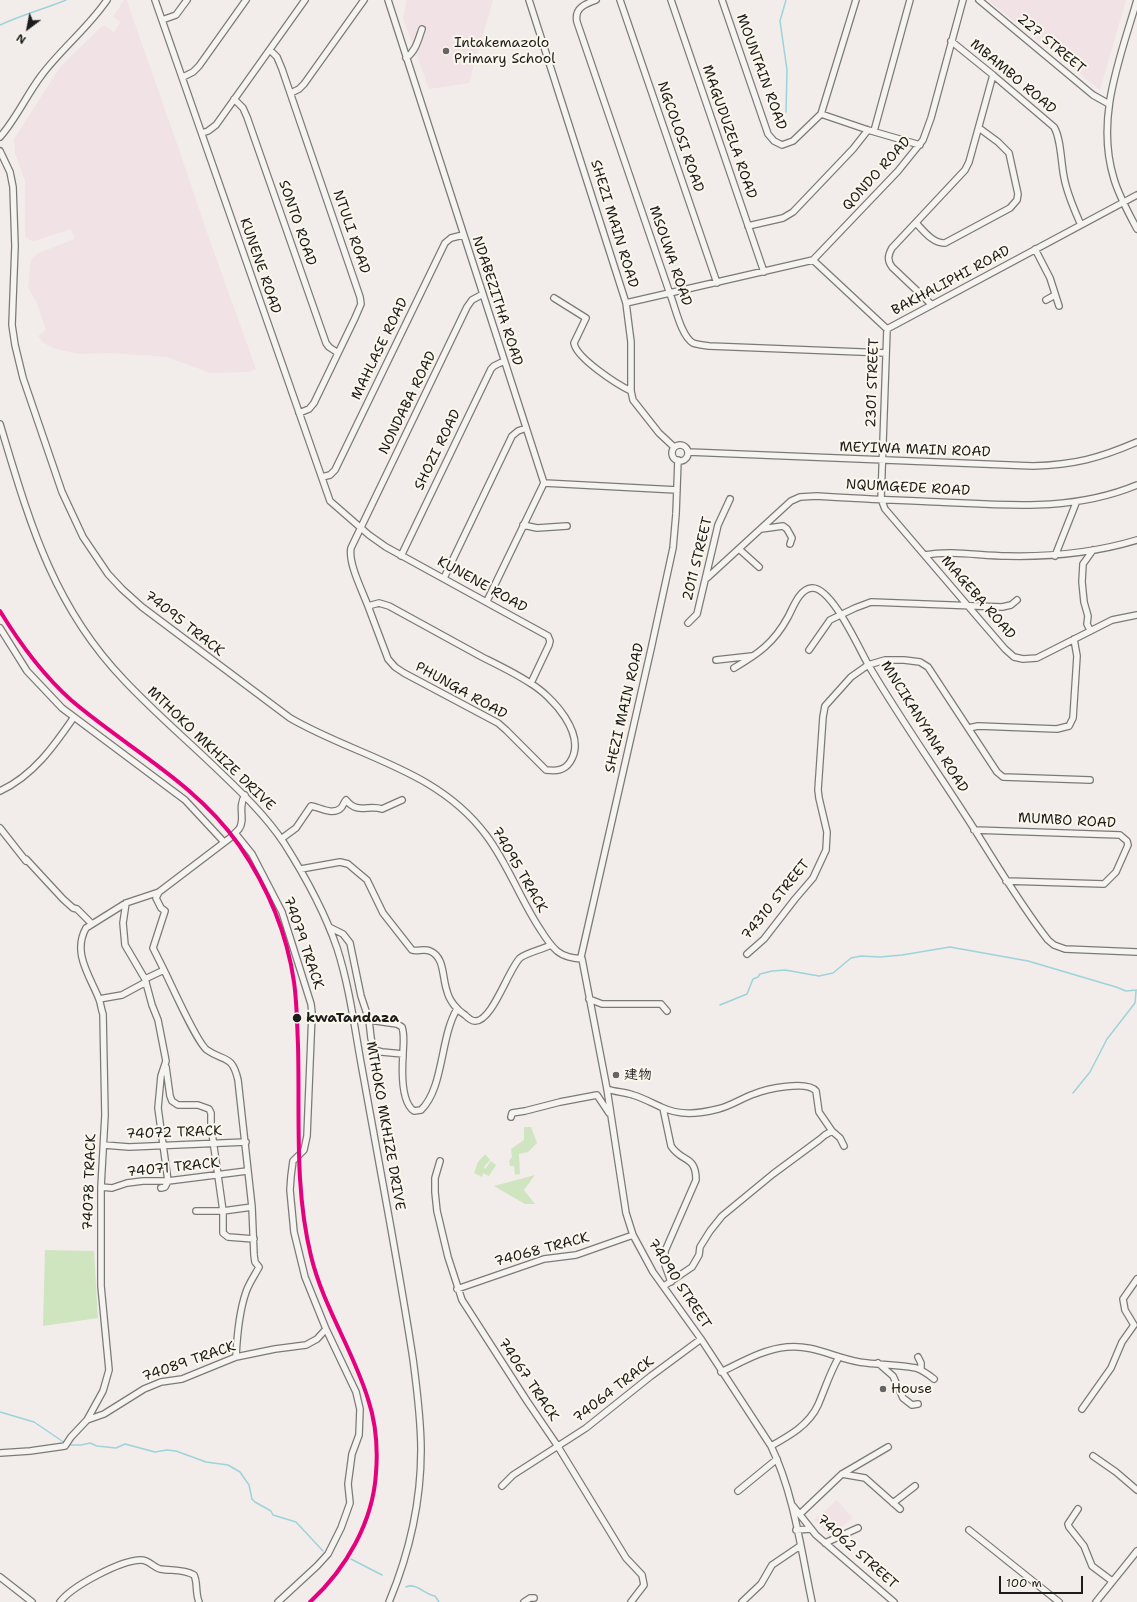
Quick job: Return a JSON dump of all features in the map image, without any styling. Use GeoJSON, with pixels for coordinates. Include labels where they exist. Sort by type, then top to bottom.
{"type":"FeatureCollection","features":[{"type":"Feature","properties":{"kind":"street"},"geometry":{"type":"LineString","coordinates":[[0,137],[11,123],[41,76],[90,24],[107,0]]}},
{"type":"Feature","properties":{"kind":"street","name":"KUNENE ROAD"},"geometry":{"type":"LineString","coordinates":[[155,0],[330,502],[379,542],[401,556],[541,631],[550,639],[549,645],[531,683]]}},
{"type":"Feature","properties":{"kind":"street"},"geometry":{"type":"LineString","coordinates":[[162,20],[176,15],[187,0]]}},
{"type":"Feature","properties":{"kind":"street"},"geometry":{"type":"LineString","coordinates":[[183,77],[193,72],[199,66],[246,0]]}},
{"type":"Feature","properties":{"kind":"street"},"geometry":{"type":"LineString","coordinates":[[202,133],[213,128],[305,0]]}},
{"type":"Feature","properties":{"kind":"street"},"geometry":{"type":"LineString","coordinates":[[290,93],[299,89],[304,84],[364,0]]}},
{"type":"Feature","properties":{"kind":"street","name":"NDABEZITHA ROAD"},"geometry":{"type":"LineString","coordinates":[[388,0],[544,484]]}},
{"type":"Feature","properties":{"kind":"street","name":"SHEZI MAIN ROAD"},"geometry":{"type":"LineString","coordinates":[[529,0],[626,303],[631,342],[631,391],[637,407],[659,433],[674,447]]}},
{"type":"Feature","properties":{"kind":"street","name":"MSOLWA ROAD"},"geometry":{"type":"LineString","coordinates":[[596,0],[585,4],[579,10],[576,18],[577,22],[670,294],[684,332],[691,341],[696,344],[709,346],[886,353]]}},
{"type":"Feature","properties":{"kind":"street","name":"NGCOLOSI ROAD"},"geometry":{"type":"LineString","coordinates":[[620,0],[717,283]]}},
{"type":"Feature","properties":{"kind":"street","name":"MAGUDUZELA ROAD"},"geometry":{"type":"LineString","coordinates":[[671,0],[764,272]]}},
{"type":"Feature","properties":{"kind":"street","name":"MOUNTAIN ROAD"},"geometry":{"type":"LineString","coordinates":[[722,0],[771,139],[779,144],[790,143],[821,114],[856,0]]}},
{"type":"Feature","properties":{"kind":"street"},"geometry":{"type":"LineString","coordinates":[[874,131],[910,0]]}},
{"type":"Feature","properties":{"kind":"street","name":"QONDO ROAD"},"geometry":{"type":"LineString","coordinates":[[813,260],[898,171],[920,145],[926,134],[963,0]]}},
{"type":"Feature","properties":{"kind":"street","name":"227 STREET"},"geometry":{"type":"LineString","coordinates":[[979,0],[1093,95],[1109,104]]}},
{"type":"Feature","properties":{"kind":"street"},"geometry":{"type":"LineString","coordinates":[[1137,0],[1114,76],[1107,126],[1108,148],[1114,178],[1123,202],[1137,228]]}},
{"type":"Feature","properties":{"kind":"street"},"geometry":{"type":"LineString","coordinates":[[406,58],[412,54],[415,49],[422,29]]}},
{"type":"Feature","properties":{"kind":"street","name":"MBAMBO ROAD"},"geometry":{"type":"LineString","coordinates":[[951,41],[1048,121],[1056,131],[1067,190],[1081,225]]}},
{"type":"Feature","properties":{"kind":"street","name":"NTULI ROAD"},"geometry":{"type":"LineString","coordinates":[[270,50],[279,60],[360,298],[360,308],[314,403],[309,409],[299,413]]}},
{"type":"Feature","properties":{"kind":"street"},"geometry":{"type":"LineString","coordinates":[[932,305],[892,267],[888,260],[888,256],[892,248],[966,170],[993,75]]}},
{"type":"Feature","properties":{"kind":"street","name":"SONTO ROAD"},"geometry":{"type":"LineString","coordinates":[[234,99],[243,108],[248,117],[326,342],[329,347],[338,352]]}},
{"type":"Feature","properties":{"kind":"street"},"geometry":{"type":"LineString","coordinates":[[821,114],[868,130],[920,145]]}},
{"type":"Feature","properties":{"kind":"street"},"geometry":{"type":"LineString","coordinates":[[916,224],[935,241],[945,243],[1015,204],[1018,194],[1009,153],[998,142],[979,128]]}},
{"type":"Feature","properties":{"kind":"street"},"geometry":{"type":"LineString","coordinates":[[748,226],[783,218],[793,212],[853,149],[868,130]]}},
{"type":"Feature","properties":{"kind":"street","name":"74095 TRACK"},"geometry":{"type":"LineString","coordinates":[[0,151],[10,172],[13,187],[15,246],[12,325],[15,345],[23,378],[62,492],[82,538],[96,558],[122,589],[142,607],[290,718],[312,731],[415,776],[446,794],[486,835],[504,862],[531,916],[551,946],[564,955],[582,959]]}},
{"type":"Feature","properties":{"kind":"street","name":"BAKHALIPHI ROAD"},"geometry":{"type":"LineString","coordinates":[[813,260],[887,329],[1137,195]]}},
{"type":"Feature","properties":{"kind":"street","name":"MAHLASE ROAD"},"geometry":{"type":"LineString","coordinates":[[322,477],[330,475],[335,470],[445,243],[451,238],[463,235]]}},
{"type":"Feature","properties":{"kind":"street"},"geometry":{"type":"LineString","coordinates":[[1035,249],[1050,278],[1059,306]]}},
{"type":"Feature","properties":{"kind":"street"},"geometry":{"type":"LineString","coordinates":[[626,303],[813,260]]}},
{"type":"Feature","properties":{"kind":"street","name":"NONDABA ROAD"},"geometry":{"type":"LineString","coordinates":[[361,528],[467,307],[472,300],[483,294]]}},
{"type":"Feature","properties":{"kind":"street"},"geometry":{"type":"LineString","coordinates":[[1046,300],[1055,295]]}},
{"type":"Feature","properties":{"kind":"street"},"geometry":{"type":"LineString","coordinates":[[554,298],[586,318],[574,343],[576,351],[612,381],[631,391]]}},
{"type":"Feature","properties":{"kind":"street","name":"2301 STREET"},"geometry":{"type":"LineString","coordinates":[[882,461],[887,329]]}},
{"type":"Feature","properties":{"kind":"street","name":"SHOZI ROAD"},"geometry":{"type":"LineString","coordinates":[[401,556],[491,369],[504,361]]}},
{"type":"Feature","properties":{"kind":"street","name":"MTHOKO MKHIZE DRIVE"},"geometry":{"type":"LineString","coordinates":[[0,424],[36,537],[46,562],[68,605],[83,630],[103,657],[122,678],[244,795],[281,839],[301,869],[315,895],[329,927],[344,972],[402,1292],[420,1411],[421,1453],[415,1516],[403,1563],[389,1602]]}},
{"type":"Feature","properties":{"kind":"street"},"geometry":{"type":"LineString","coordinates":[[444,578],[510,440],[515,433],[526,428]]}},
{"type":"Feature","properties":{"kind":"street","name":"MEYIWA MAIN ROAD"},"geometry":{"type":"LineString","coordinates":[[688,452],[882,461],[1054,465],[1073,463],[1107,455],[1137,442]]}},
{"type":"Feature","properties":{"kind":"street","name":"SHEZI MAIN ROAD"},"geometry":{"type":"LineString","coordinates":[[674,447],[681,445],[686,447],[688,452]]}},
{"type":"Feature","properties":{"kind":"street","name":"SHEZI MAIN ROAD"},"geometry":{"type":"LineString","coordinates":[[582,959],[582,949],[673,548],[678,460],[672,455],[674,447]]}},
{"type":"Feature","properties":{"kind":"street"},"geometry":{"type":"LineString","coordinates":[[678,460],[685,459],[688,452]]}},
{"type":"Feature","properties":{"kind":"street"},"geometry":{"type":"LineString","coordinates":[[881,499],[882,461]]}},
{"type":"Feature","properties":{"kind":"street"},"geometry":{"type":"LineString","coordinates":[[487,601],[544,484],[677,490]]}},
{"type":"Feature","properties":{"kind":"street","name":"NQUMGEDE ROAD"},"geometry":{"type":"LineString","coordinates":[[707,578],[792,501],[800,497],[817,496],[1032,506],[1076,503],[1137,486]]}},
{"type":"Feature","properties":{"kind":"street","name":"2011 STREET"},"geometry":{"type":"LineString","coordinates":[[688,623],[697,614],[707,578],[718,525],[730,499]]}},
{"type":"Feature","properties":{"kind":"street","name":"MAGEBA ROAD"},"geometry":{"type":"LineString","coordinates":[[881,499],[886,509],[1005,649],[1014,657],[1023,659],[1037,658],[1112,620],[1137,615]]}},
{"type":"Feature","properties":{"kind":"street"},"geometry":{"type":"LineString","coordinates":[[1055,556],[1076,503]]}},
{"type":"Feature","properties":{"kind":"street"},"geometry":{"type":"LineString","coordinates":[[523,525],[537,528],[567,526]]}},
{"type":"Feature","properties":{"kind":"street"},"geometry":{"type":"LineString","coordinates":[[761,529],[783,526],[787,529],[792,538],[790,544]]}},
{"type":"Feature","properties":{"kind":"street"},"geometry":{"type":"LineString","coordinates":[[361,528],[350,553],[351,561],[368,606]]}},
{"type":"Feature","properties":{"kind":"street"},"geometry":{"type":"LineString","coordinates":[[925,555],[943,553],[1006,556],[1055,556],[1076,554],[1137,540]]}},
{"type":"Feature","properties":{"kind":"street"},"geometry":{"type":"LineString","coordinates":[[739,549],[759,567]]}},
{"type":"Feature","properties":{"kind":"street"},"geometry":{"type":"LineString","coordinates":[[1090,630],[1087,624],[1088,616],[1084,602],[1082,582],[1083,564],[1093,550]]}},
{"type":"Feature","properties":{"kind":"street"},"geometry":{"type":"LineString","coordinates":[[734,668],[754,656],[771,642],[796,602],[808,589],[819,589],[824,592],[841,615],[868,665]]}},
{"type":"Feature","properties":{"kind":"street"},"geometry":{"type":"LineString","coordinates":[[809,650],[830,620],[871,602],[1002,607],[1011,605],[1017,600]]}},
{"type":"Feature","properties":{"kind":"street","name":"PHUNGA ROAD"},"geometry":{"type":"LineString","coordinates":[[379,603],[385,604],[531,683],[560,712],[570,725],[574,735],[575,746],[571,761],[561,770],[546,770],[498,723],[395,667],[388,659],[368,606],[379,603]]}},
{"type":"Feature","properties":{"kind":"street"},"geometry":{"type":"LineString","coordinates":[[0,628],[27,671],[62,708],[185,800],[224,842]]}},
{"type":"Feature","properties":{"kind":"street"},"geometry":{"type":"LineString","coordinates":[[969,728],[978,726],[1057,729],[1069,726],[1073,718],[1077,656],[1074,639]]}},
{"type":"Feature","properties":{"kind":"street"},"geometry":{"type":"LineString","coordinates":[[716,660],[754,656]]}},
{"type":"Feature","properties":{"kind":"street","name":"MNCIKANYANA ROAD"},"geometry":{"type":"LineString","coordinates":[[1090,780],[1003,777],[997,772],[934,675],[924,664],[914,660],[890,660],[868,665],[1006,881],[1040,931],[1054,945],[1065,949],[1137,952]]}},
{"type":"Feature","properties":{"kind":"street","name":"74310 STREET"},"geometry":{"type":"LineString","coordinates":[[747,954],[764,939],[813,878],[822,860],[826,850],[827,837],[826,820],[821,807],[818,790],[824,709],[846,682],[868,665]]}},
{"type":"Feature","properties":{"kind":"street"},"geometry":{"type":"LineString","coordinates":[[0,790],[36,766],[51,749],[74,717]]}},
{"type":"Feature","properties":{"kind":"street"},"geometry":{"type":"LineString","coordinates":[[0,828],[26,861],[26,859],[46,882],[72,908],[77,909],[92,924],[126,903],[159,892],[235,833],[242,823],[241,802],[244,795]]}},
{"type":"Feature","properties":{"kind":"street"},"geometry":{"type":"LineString","coordinates":[[281,839],[296,828],[311,806],[328,811],[336,811],[340,809],[346,800],[351,806],[358,809],[382,809],[402,800]]}},
{"type":"Feature","properties":{"kind":"street","name":"MUMBO ROAD"},"geometry":{"type":"LineString","coordinates":[[974,830],[1120,835],[1127,841],[1128,845],[1116,872],[1104,884],[1006,881]]}},
{"type":"Feature","properties":{"kind":"street","name":"74079 TRACK"},"geometry":{"type":"LineString","coordinates":[[235,833],[252,854],[282,912],[295,948],[300,974],[311,1004],[312,1013],[306,1144],[304,1150],[293,1161],[290,1190],[294,1232],[305,1277],[326,1329]]}},
{"type":"Feature","properties":{"kind":"street"},"geometry":{"type":"LineString","coordinates":[[301,869],[340,862],[348,864],[367,880],[383,913],[414,951],[425,949],[435,953],[441,964],[447,992],[457,1009],[476,1022],[482,1019],[490,1011],[506,979],[519,959],[551,946]]}},
{"type":"Feature","properties":{"kind":"street"},"geometry":{"type":"LineString","coordinates":[[159,892],[156,898],[161,908],[165,911],[153,948],[205,1049],[230,1061],[236,1069],[238,1080],[252,1206],[255,1262],[259,1267],[246,1292],[242,1306],[236,1342],[236,1358]]}},
{"type":"Feature","properties":{"kind":"street"},"geometry":{"type":"LineString","coordinates":[[126,903],[123,923],[125,945],[146,981],[158,1020],[172,1101],[178,1105],[198,1105],[209,1109],[211,1113],[223,1210],[223,1233],[226,1236],[254,1239]]}},
{"type":"Feature","properties":{"kind":"street","name":"74078 TRACK"},"geometry":{"type":"LineString","coordinates":[[87,1420],[103,1391],[109,1370],[100,1286],[100,1187],[105,1115],[103,1014],[99,999],[82,960],[83,933],[86,928],[92,924]]}},
{"type":"Feature","properties":{"kind":"street"},"geometry":{"type":"LineString","coordinates":[[329,927],[343,934],[350,943],[362,996],[370,1020],[371,1038],[374,1050],[403,1054]]}},
{"type":"Feature","properties":{"kind":"street","name":"74090 STREET"},"geometry":{"type":"LineString","coordinates":[[582,959],[606,1089],[626,1213],[634,1235],[653,1272],[701,1339],[721,1372],[771,1446],[777,1459],[790,1501],[812,1602]]}},
{"type":"Feature","properties":{"kind":"street"},"geometry":{"type":"LineString","coordinates":[[99,999],[122,995],[164,970]]}},
{"type":"Feature","properties":{"kind":"street"},"geometry":{"type":"LineString","coordinates":[[589,999],[602,1004],[661,1004],[667,1010]]}},
{"type":"Feature","properties":{"kind":"street"},"geometry":{"type":"LineString","coordinates":[[370,1020],[401,1025],[403,1030],[403,1078],[406,1102],[410,1108],[417,1111],[425,1106],[433,1089],[449,1025],[457,1009]]}},
{"type":"Feature","properties":{"kind":"street"},"geometry":{"type":"LineString","coordinates":[[161,1188],[165,1187],[168,1181],[158,1108],[161,1076],[166,1061]]}},
{"type":"Feature","properties":{"kind":"street"},"geometry":{"type":"LineString","coordinates":[[606,1089],[632,1094],[662,1108],[686,1114],[706,1112],[723,1108],[755,1093],[788,1087],[805,1086],[814,1088],[816,1091],[819,1112],[832,1131],[840,1138],[844,1146]]}},
{"type":"Feature","properties":{"kind":"street"},"geometry":{"type":"LineString","coordinates":[[511,1117],[512,1113],[597,1095],[610,1115]]}},
{"type":"Feature","properties":{"kind":"street"},"geometry":{"type":"LineString","coordinates":[[662,1108],[671,1146],[696,1168],[696,1180],[665,1251],[665,1265],[671,1282]]}},
{"type":"Feature","properties":{"kind":"street"},"geometry":{"type":"LineString","coordinates":[[664,1286],[692,1267],[699,1255],[700,1247],[722,1216],[773,1174],[825,1134],[832,1131]]}},
{"type":"Feature","properties":{"kind":"street","name":"74072 TRACK"},"geometry":{"type":"LineString","coordinates":[[104,1145],[116,1147],[164,1146],[246,1142]]}},
{"type":"Feature","properties":{"kind":"street","name":"74067 TRACK"},"geometry":{"type":"LineString","coordinates":[[440,1162],[436,1178],[435,1192],[437,1211],[457,1289],[476,1324],[557,1445],[626,1558],[642,1574],[644,1585],[631,1602]]}},
{"type":"Feature","properties":{"kind":"street","name":"74071 TRACK"},"geometry":{"type":"LineString","coordinates":[[100,1187],[112,1188],[128,1183],[143,1181],[168,1181],[247,1171]]}},
{"type":"Feature","properties":{"kind":"street"},"geometry":{"type":"LineString","coordinates":[[196,1211],[223,1210],[252,1206]]}},
{"type":"Feature","properties":{"kind":"street","name":"74068 TRACK"},"geometry":{"type":"LineString","coordinates":[[457,1289],[534,1263],[576,1255],[634,1235]]}},
{"type":"Feature","properties":{"kind":"street"},"geometry":{"type":"LineString","coordinates":[[1082,1409],[1111,1368],[1122,1342],[1135,1325],[1123,1303],[1123,1299],[1137,1280]]}},
{"type":"Feature","properties":{"kind":"street"},"geometry":{"type":"LineString","coordinates":[[278,1602],[318,1566],[328,1554],[341,1528],[350,1503],[348,1484],[352,1454],[359,1435],[358,1401],[354,1386],[326,1329]]}},
{"type":"Feature","properties":{"kind":"street","name":"74089 TRACK"},"geometry":{"type":"LineString","coordinates":[[0,1453],[30,1451],[65,1446],[71,1437],[87,1420],[104,1414],[144,1388],[161,1382],[182,1379],[236,1358],[275,1349],[306,1345],[317,1339],[326,1329]]}},
{"type":"Feature","properties":{"kind":"street","name":"74064 TRACK"},"geometry":{"type":"LineString","coordinates":[[502,1486],[513,1475],[557,1445],[586,1428],[651,1376],[701,1339]]}},
{"type":"Feature","properties":{"kind":"street"},"geometry":{"type":"LineString","coordinates":[[721,1372],[756,1356],[786,1347],[808,1347],[867,1363],[917,1368],[934,1379]]}},
{"type":"Feature","properties":{"kind":"street"},"geometry":{"type":"LineString","coordinates":[[771,1446],[792,1435],[805,1424],[813,1414],[818,1406],[827,1380],[839,1356]]}},
{"type":"Feature","properties":{"kind":"street"},"geometry":{"type":"LineString","coordinates":[[918,1357],[921,1363],[921,1370]]}},
{"type":"Feature","properties":{"kind":"street"},"geometry":{"type":"LineString","coordinates":[[877,1363],[893,1376],[903,1398],[915,1406]]}},
{"type":"Feature","properties":{"kind":"street"},"geometry":{"type":"LineString","coordinates":[[800,1514],[842,1474],[888,1447]]}},
{"type":"Feature","properties":{"kind":"street"},"geometry":{"type":"LineString","coordinates":[[1093,1456],[1116,1472],[1137,1490]]}},
{"type":"Feature","properties":{"kind":"street"},"geometry":{"type":"LineString","coordinates":[[738,1491],[777,1459]]}},
{"type":"Feature","properties":{"kind":"street"},"geometry":{"type":"LineString","coordinates":[[842,1474],[865,1478],[900,1509]]}},
{"type":"Feature","properties":{"kind":"street"},"geometry":{"type":"LineString","coordinates":[[893,1503],[915,1486]]}},
{"type":"Feature","properties":{"kind":"street","name":"74062 STREET"},"geometry":{"type":"LineString","coordinates":[[790,1501],[791,1505],[825,1543],[894,1602]]}},
{"type":"Feature","properties":{"kind":"street"},"geometry":{"type":"LineString","coordinates":[[1078,1509],[1069,1521],[1068,1527],[1084,1546],[1092,1566],[1112,1581]]}},
{"type":"Feature","properties":{"kind":"street"},"geometry":{"type":"LineString","coordinates":[[825,1543],[858,1528]]}},
{"type":"Feature","properties":{"kind":"street"},"geometry":{"type":"LineString","coordinates":[[796,1530],[811,1529]]}},
{"type":"Feature","properties":{"kind":"street"},"geometry":{"type":"LineString","coordinates":[[969,1530],[1059,1602]]}},
{"type":"Feature","properties":{"kind":"street"},"geometry":{"type":"LineString","coordinates":[[742,1602],[761,1584],[772,1565],[800,1546]]}},
{"type":"Feature","properties":{"kind":"street"},"geometry":{"type":"LineString","coordinates":[[1096,1602],[1137,1551]]}},
{"type":"Feature","properties":{"kind":"street"},"geometry":{"type":"LineString","coordinates":[[60,1602],[70,1593],[101,1573],[126,1563],[144,1560],[158,1568],[180,1570],[194,1575],[196,1582],[195,1591],[199,1602]]}},
{"type":"Feature","properties":{"kind":"street"},"geometry":{"type":"LineString","coordinates":[[0,1577],[32,1602]]}},
{"type":"Feature","properties":{"kind":"street"},"geometry":{"type":"LineString","coordinates":[[524,1602],[530,1598],[535,1598]]}},
{"type":"Feature","properties":{"kind":"shaded area"},"geometry":{"type":"Polygon","coordinates":[[[124,0],[127,0],[205,227],[256,369],[248,372],[211,373],[167,357],[112,353],[78,354],[53,348],[44,343],[38,336],[46,330],[36,301],[28,288],[31,260],[38,253],[75,239],[71,229],[34,241],[29,240],[25,236],[25,180],[15,153],[14,139],[60,67],[100,28],[105,26],[114,32],[121,22],[113,17],[124,0]]]}},
{"type":"Feature","properties":{"kind":"shaded area","name":"Intakemazolo Primary School"},"geometry":{"type":"Polygon","coordinates":[[[407,0],[493,0],[469,83],[429,89],[403,18],[407,0]]]}},
{"type":"Feature","properties":{"kind":"shaded area"},"geometry":{"type":"Polygon","coordinates":[[[988,0],[1126,0],[1100,90],[988,0]]]}},
{"type":"Feature","properties":{"kind":"shaded area"},"geometry":{"type":"Polygon","coordinates":[[[837,1500],[852,1518],[830,1538],[814,1520],[837,1500]]]}},
{"type":"Feature","properties":{"kind":"green space"},"geometry":{"type":"Polygon","coordinates":[[[524,1127],[531,1127],[537,1143],[528,1152],[519,1154],[520,1174],[515,1175],[514,1166],[510,1166],[509,1161],[512,1157],[511,1149],[524,1140],[524,1127]]]}},
{"type":"Feature","properties":{"kind":"green space"},"geometry":{"type":"Polygon","coordinates":[[[485,1154],[490,1160],[484,1167],[485,1169],[491,1161],[496,1165],[489,1176],[483,1173],[482,1177],[474,1173],[478,1162],[485,1154]]]}},
{"type":"Feature","properties":{"kind":"green space"},"geometry":{"type":"Polygon","coordinates":[[[535,1175],[524,1190],[535,1204],[525,1204],[494,1186],[535,1175]]]}},
{"type":"Feature","properties":{"kind":"green space"},"geometry":{"type":"Polygon","coordinates":[[[45,1250],[94,1251],[98,1318],[43,1326],[45,1250]]]}},
{"type":"Feature","properties":{"kind":"waterway"},"geometry":{"type":"LineString","coordinates":[[0,25],[66,0]]}},
{"type":"Feature","properties":{"kind":"waterway"},"geometry":{"type":"LineString","coordinates":[[786,0],[780,21],[787,70],[786,112]]}},
{"type":"Feature","properties":{"kind":"waterway"},"geometry":{"type":"LineString","coordinates":[[720,1005],[747,994],[753,979],[758,977],[760,974],[785,970],[819,976],[833,973],[851,958],[861,956],[880,957],[902,955],[950,947],[1028,961],[1126,991],[1137,990]]}},
{"type":"Feature","properties":{"kind":"waterway"},"geometry":{"type":"LineString","coordinates":[[1073,1093],[1090,1072],[1107,1039],[1135,1003],[1136,991]]}},
{"type":"Feature","properties":{"kind":"waterway"},"geometry":{"type":"LineString","coordinates":[[0,1412],[34,1422],[65,1443]]}},
{"type":"Feature","properties":{"kind":"waterway"},"geometry":{"type":"LineString","coordinates":[[69,1445],[90,1443],[97,1446],[116,1448],[125,1444],[155,1452],[167,1450],[176,1451],[206,1462],[228,1465],[240,1472],[249,1485],[252,1499],[255,1502],[271,1511],[273,1515],[296,1522],[323,1551]]}},
{"type":"Feature","properties":{"kind":"waterway"},"geometry":{"type":"LineString","coordinates":[[351,1559],[382,1575]]}},
{"type":"Feature","properties":{"kind":"waterway"},"geometry":{"type":"LineString","coordinates":[[406,1587],[417,1587],[435,1596],[439,1602]]}},
{"type":"Feature","properties":{"kind":"transit line"},"geometry":{"type":"LineString","coordinates":[[0,611],[32,658],[60,690],[182,785],[222,823],[239,845],[267,893],[281,928],[291,964],[296,998],[300,1177],[306,1230],[316,1274],[330,1310],[362,1381],[368,1399],[375,1426],[377,1464],[374,1491],[363,1527],[355,1544],[335,1575],[310,1602]]}},
{"type":"Feature","properties":{"kind":"place","name":"Intakemazolo Primary School"},"geometry":{"type":"Point","coordinates":[446,51]}},
{"type":"Feature","properties":{"kind":"place","name":"kwaTandaza"},"geometry":{"type":"Point","coordinates":[297,1018]}},
{"type":"Feature","properties":{"kind":"place","name":"建物"},"geometry":{"type":"Point","coordinates":[616,1075]}},
{"type":"Feature","properties":{"kind":"place","name":"House"},"geometry":{"type":"Point","coordinates":[883,1389]}}]}
